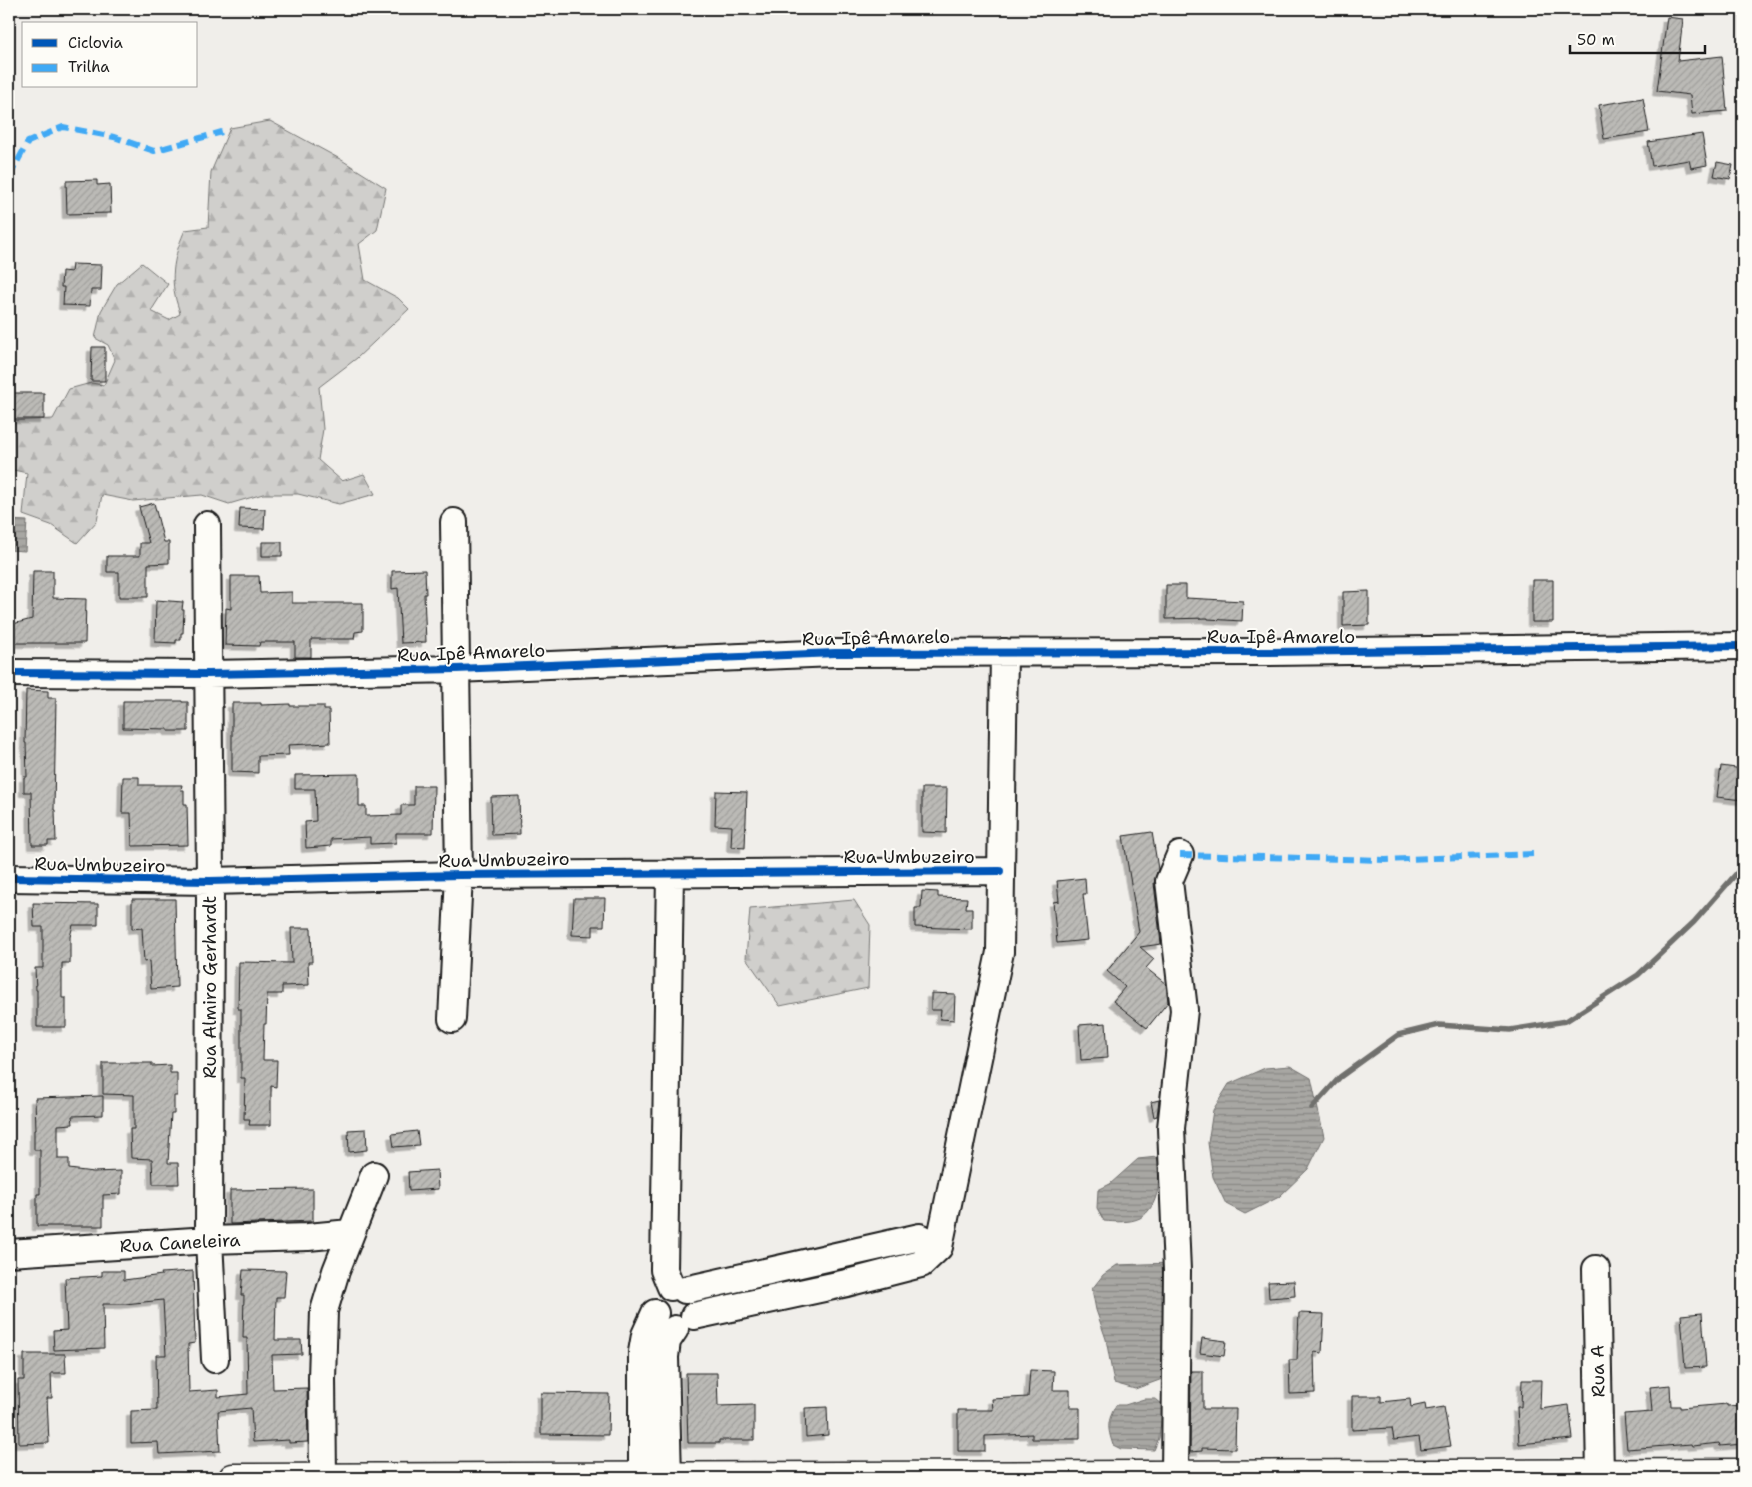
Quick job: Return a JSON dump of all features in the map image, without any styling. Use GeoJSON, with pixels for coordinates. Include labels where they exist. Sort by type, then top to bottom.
{"type":"FeatureCollection","features":[{"type":"Feature","properties":{"kind":"main road"},"geometry":{"type":"LineString","coordinates":[[233,1478],[1360,1476],[1743,1473]]}},
{"type":"Feature","properties":{"kind":"street"},"geometry":{"type":"LineString","coordinates":[[452,1019],[459,875],[454,522]]}},
{"type":"Feature","properties":{"kind":"street","name":"Rua Almiro Gerhardt"},"geometry":{"type":"LineString","coordinates":[[207,526],[210,882],[209,1240],[215,1359]]}},
{"type":"Feature","properties":{"kind":"street","name":"Rua Ipê Amarelo"},"geometry":{"type":"LineString","coordinates":[[9,674],[208,674],[456,669],[835,653],[1270,652],[1743,646]]}},
{"type":"Feature","properties":{"kind":"street"},"geometry":{"type":"LineString","coordinates":[[654,1313],[661,1323],[668,1327],[921,1264],[939,1247],[1000,952],[1004,652]]}},
{"type":"Feature","properties":{"kind":"street"},"geometry":{"type":"LineString","coordinates":[[1175,1475],[1178,1271],[1171,1128],[1184,1010],[1169,881],[1180,855]]}},
{"type":"Feature","properties":{"kind":"street","name":"Rua Umbuzeiro"},"geometry":{"type":"LineString","coordinates":[[9,878],[210,882],[459,875],[1000,871]]}},
{"type":"Feature","properties":{"kind":"street"},"geometry":{"type":"LineString","coordinates":[[659,1478],[667,1341],[696,1308],[691,1294],[678,1289],[664,1270],[670,873]]}},
{"type":"Feature","properties":{"kind":"street"},"geometry":{"type":"LineString","coordinates":[[323,1478],[322,1379],[324,1311],[350,1233],[374,1175]]}},
{"type":"Feature","properties":{"kind":"street","name":"Rua Caneleira"},"geometry":{"type":"LineString","coordinates":[[9,1254],[209,1240],[308,1237],[350,1233]]}},
{"type":"Feature","properties":{"kind":"street"},"geometry":{"type":"LineString","coordinates":[[659,1478],[642,1352],[645,1334],[654,1313],[656,1300],[658,1295],[664,1290],[678,1289],[844,1256],[920,1237],[939,1247]]}},
{"type":"Feature","properties":{"kind":"street"},"geometry":{"type":"LineString","coordinates":[[844,1256],[847,1283]]}},
{"type":"Feature","properties":{"kind":"street","name":"Rua A"},"geometry":{"type":"LineString","coordinates":[[1596,1269],[1600,1474]]}},
{"type":"Feature","properties":{"kind":"green space"},"geometry":{"type":"Polygon","coordinates":[[[270,121],[340,159],[386,188],[377,230],[359,244],[365,280],[398,298],[409,309],[357,358],[319,387],[323,429],[318,460],[342,481],[364,474],[375,494],[339,504],[298,494],[263,494],[229,504],[202,495],[133,501],[102,495],[97,521],[77,543],[51,525],[23,515],[27,473],[9,469],[9,421],[53,419],[69,389],[91,383],[104,385],[115,360],[108,345],[95,338],[101,311],[117,284],[142,263],[168,284],[151,311],[169,320],[180,314],[175,298],[173,278],[179,246],[185,230],[208,227],[211,172],[230,128],[270,121]]]}},
{"type":"Feature","properties":{"kind":"green space"},"geometry":{"type":"Polygon","coordinates":[[[854,900],[870,925],[868,988],[780,1006],[746,958],[750,909],[854,900]]]}},
{"type":"Feature","properties":{"kind":"shaded area"},"geometry":{"type":"Polygon","coordinates":[[[9,520],[27,521],[25,551],[9,550],[9,520]]]}},
{"type":"Feature","properties":{"kind":"shaded area"},"geometry":{"type":"Polygon","coordinates":[[[1290,1066],[1311,1078],[1324,1137],[1308,1169],[1279,1197],[1245,1214],[1226,1204],[1213,1177],[1208,1143],[1213,1110],[1229,1084],[1265,1068],[1290,1066]]]}},
{"type":"Feature","properties":{"kind":"shaded area"},"geometry":{"type":"Polygon","coordinates":[[[1157,1157],[1159,1173],[1158,1191],[1151,1207],[1140,1218],[1132,1221],[1104,1221],[1097,1208],[1098,1190],[1110,1184],[1138,1159],[1157,1157]]]}},
{"type":"Feature","properties":{"kind":"shaded area"},"geometry":{"type":"Polygon","coordinates":[[[1170,1263],[1165,1378],[1135,1389],[1114,1383],[1106,1339],[1096,1310],[1092,1289],[1103,1275],[1117,1265],[1170,1263]]]}},
{"type":"Feature","properties":{"kind":"shaded area"},"geometry":{"type":"Polygon","coordinates":[[[1144,1399],[1156,1399],[1163,1405],[1159,1438],[1154,1450],[1121,1449],[1113,1445],[1109,1425],[1116,1405],[1125,1405],[1144,1399]]]}},
{"type":"Feature","properties":{"kind":"building"},"geometry":{"type":"Polygon","coordinates":[[[1667,17],[1683,19],[1678,61],[1722,56],[1727,111],[1692,114],[1690,95],[1657,91],[1667,17]]]}},
{"type":"Feature","properties":{"kind":"building"},"geometry":{"type":"Polygon","coordinates":[[[1643,98],[1649,132],[1604,139],[1599,105],[1643,98]]]}},
{"type":"Feature","properties":{"kind":"building"},"geometry":{"type":"Polygon","coordinates":[[[1702,134],[1707,165],[1691,168],[1689,160],[1652,166],[1648,142],[1702,134]]]}},
{"type":"Feature","properties":{"kind":"building"},"geometry":{"type":"Polygon","coordinates":[[[1717,162],[1733,165],[1730,179],[1714,176],[1717,162]]]}},
{"type":"Feature","properties":{"kind":"building"},"geometry":{"type":"Polygon","coordinates":[[[97,180],[97,185],[110,184],[111,213],[67,214],[66,181],[97,180]]]}},
{"type":"Feature","properties":{"kind":"building"},"geometry":{"type":"Polygon","coordinates":[[[72,264],[102,265],[101,290],[91,290],[90,306],[63,305],[64,287],[61,287],[62,271],[71,272],[72,264]]]}},
{"type":"Feature","properties":{"kind":"building"},"geometry":{"type":"Polygon","coordinates":[[[92,347],[105,347],[105,381],[91,381],[92,347]]]}},
{"type":"Feature","properties":{"kind":"building"},"geometry":{"type":"Polygon","coordinates":[[[9,393],[44,393],[44,419],[9,419],[9,393]]]}},
{"type":"Feature","properties":{"kind":"building"},"geometry":{"type":"Polygon","coordinates":[[[154,503],[164,542],[169,542],[169,563],[148,564],[148,597],[119,597],[119,572],[107,572],[107,556],[140,556],[140,543],[149,543],[139,507],[154,503]]]}},
{"type":"Feature","properties":{"kind":"building"},"geometry":{"type":"Polygon","coordinates":[[[240,508],[265,509],[264,529],[239,528],[240,508]]]}},
{"type":"Feature","properties":{"kind":"building"},"geometry":{"type":"Polygon","coordinates":[[[262,542],[282,542],[282,556],[262,556],[262,542]]]}},
{"type":"Feature","properties":{"kind":"building"},"geometry":{"type":"Polygon","coordinates":[[[425,570],[426,642],[401,643],[398,588],[392,589],[392,571],[425,570]]]}},
{"type":"Feature","properties":{"kind":"building"},"geometry":{"type":"Polygon","coordinates":[[[33,571],[53,571],[53,598],[86,599],[85,643],[9,643],[9,625],[32,619],[33,571]]]}},
{"type":"Feature","properties":{"kind":"building"},"geometry":{"type":"Polygon","coordinates":[[[231,576],[259,576],[260,593],[292,592],[292,603],[363,603],[363,631],[355,632],[354,639],[311,639],[311,657],[295,657],[295,642],[260,642],[259,646],[225,645],[226,608],[231,609],[231,576]]]}},
{"type":"Feature","properties":{"kind":"building"},"geometry":{"type":"Polygon","coordinates":[[[1532,580],[1553,580],[1553,622],[1532,622],[1532,580]]]}},
{"type":"Feature","properties":{"kind":"building"},"geometry":{"type":"Polygon","coordinates":[[[1166,585],[1186,585],[1186,598],[1243,601],[1242,621],[1208,618],[1166,619],[1166,585]]]}},
{"type":"Feature","properties":{"kind":"building"},"geometry":{"type":"Polygon","coordinates":[[[1369,591],[1369,625],[1343,626],[1343,592],[1369,591]]]}},
{"type":"Feature","properties":{"kind":"building"},"geometry":{"type":"Polygon","coordinates":[[[156,600],[183,602],[183,633],[181,633],[181,640],[176,640],[176,643],[155,642],[156,600]]]}},
{"type":"Feature","properties":{"kind":"building"},"geometry":{"type":"Polygon","coordinates":[[[26,690],[48,691],[48,698],[56,698],[54,810],[56,841],[48,841],[48,845],[32,845],[31,792],[24,792],[24,777],[27,777],[25,743],[26,690]]]}},
{"type":"Feature","properties":{"kind":"building"},"geometry":{"type":"Polygon","coordinates":[[[123,701],[188,702],[188,731],[123,728],[123,701]]]}},
{"type":"Feature","properties":{"kind":"building"},"geometry":{"type":"Polygon","coordinates":[[[232,703],[324,706],[324,710],[329,710],[330,743],[288,745],[289,755],[258,756],[258,773],[232,772],[232,703]]]}},
{"type":"Feature","properties":{"kind":"building"},"geometry":{"type":"Polygon","coordinates":[[[1721,766],[1743,769],[1742,800],[1717,797],[1721,766]]]}},
{"type":"Feature","properties":{"kind":"building"},"geometry":{"type":"Polygon","coordinates":[[[359,774],[359,806],[366,806],[366,816],[401,815],[401,805],[414,805],[414,786],[434,786],[433,833],[396,833],[396,843],[370,844],[370,837],[331,839],[331,846],[306,848],[305,822],[316,821],[315,789],[295,789],[295,775],[359,774]]]}},
{"type":"Feature","properties":{"kind":"building"},"geometry":{"type":"Polygon","coordinates":[[[123,777],[139,777],[139,785],[182,785],[181,790],[184,790],[184,804],[187,804],[188,845],[132,846],[131,813],[122,813],[123,777]]]}},
{"type":"Feature","properties":{"kind":"building"},"geometry":{"type":"Polygon","coordinates":[[[922,788],[947,788],[946,833],[922,832],[922,788]]]}},
{"type":"Feature","properties":{"kind":"building"},"geometry":{"type":"Polygon","coordinates":[[[716,791],[747,792],[745,848],[731,847],[732,826],[715,825],[716,791]]]}},
{"type":"Feature","properties":{"kind":"building"},"geometry":{"type":"Polygon","coordinates":[[[519,796],[520,834],[492,835],[491,797],[519,796]]]}},
{"type":"Feature","properties":{"kind":"building"},"geometry":{"type":"Polygon","coordinates":[[[1152,832],[1158,869],[1154,883],[1161,944],[1140,947],[1154,959],[1146,968],[1166,984],[1168,1002],[1147,1028],[1113,1001],[1125,987],[1107,971],[1139,932],[1123,836],[1152,832]]]}},
{"type":"Feature","properties":{"kind":"building"},"geometry":{"type":"Polygon","coordinates":[[[1085,878],[1086,894],[1083,894],[1088,940],[1057,943],[1053,902],[1059,901],[1057,881],[1085,878]]]}},
{"type":"Feature","properties":{"kind":"building"},"geometry":{"type":"Polygon","coordinates":[[[922,891],[938,892],[938,897],[967,898],[966,908],[972,908],[972,929],[915,927],[915,908],[921,908],[922,891]]]}},
{"type":"Feature","properties":{"kind":"building"},"geometry":{"type":"Polygon","coordinates":[[[574,898],[605,898],[604,926],[593,926],[593,936],[572,935],[574,898]]]}},
{"type":"Feature","properties":{"kind":"building"},"geometry":{"type":"Polygon","coordinates":[[[132,899],[175,899],[177,987],[151,989],[149,961],[144,962],[142,928],[132,929],[132,899]]]}},
{"type":"Feature","properties":{"kind":"building"},"geometry":{"type":"Polygon","coordinates":[[[33,903],[98,904],[98,925],[73,925],[70,937],[70,963],[62,963],[62,998],[66,998],[66,1027],[37,1027],[35,968],[43,968],[43,927],[34,927],[33,903]]]}},
{"type":"Feature","properties":{"kind":"building"},"geometry":{"type":"Polygon","coordinates":[[[291,928],[311,928],[312,962],[308,962],[309,985],[282,986],[282,994],[267,994],[263,1060],[277,1060],[276,1087],[271,1086],[271,1125],[249,1125],[250,1119],[244,1119],[245,1078],[241,1078],[241,1009],[238,1009],[239,962],[292,963],[291,928]]]}},
{"type":"Feature","properties":{"kind":"building"},"geometry":{"type":"Polygon","coordinates":[[[931,993],[955,994],[954,1020],[940,1019],[941,1010],[931,1010],[931,993]]]}},
{"type":"Feature","properties":{"kind":"building"},"geometry":{"type":"Polygon","coordinates":[[[1106,1023],[1108,1058],[1081,1060],[1079,1025],[1106,1023]]]}},
{"type":"Feature","properties":{"kind":"building"},"geometry":{"type":"Polygon","coordinates":[[[103,1063],[152,1063],[152,1066],[170,1065],[170,1073],[177,1073],[177,1096],[174,1096],[174,1114],[171,1114],[168,1163],[178,1163],[179,1184],[153,1184],[152,1159],[131,1158],[130,1129],[134,1129],[134,1095],[103,1094],[103,1063]]]}},
{"type":"Feature","properties":{"kind":"building"},"geometry":{"type":"Polygon","coordinates":[[[103,1096],[103,1115],[72,1116],[73,1124],[58,1125],[58,1159],[69,1159],[69,1169],[93,1172],[121,1171],[121,1194],[103,1195],[103,1226],[37,1226],[37,1194],[40,1194],[40,1150],[34,1150],[34,1130],[36,1130],[35,1098],[103,1096]]]}},
{"type":"Feature","properties":{"kind":"building"},"geometry":{"type":"Polygon","coordinates":[[[1159,1100],[1157,1116],[1154,1117],[1151,1102],[1159,1100]]]}},
{"type":"Feature","properties":{"kind":"building"},"geometry":{"type":"Polygon","coordinates":[[[366,1129],[367,1150],[349,1152],[348,1130],[366,1129]]]}},
{"type":"Feature","properties":{"kind":"building"},"geometry":{"type":"Polygon","coordinates":[[[417,1131],[419,1145],[394,1147],[392,1134],[417,1131]]]}},
{"type":"Feature","properties":{"kind":"building"},"geometry":{"type":"Polygon","coordinates":[[[437,1170],[438,1189],[409,1191],[408,1172],[437,1170]]]}},
{"type":"Feature","properties":{"kind":"building"},"geometry":{"type":"Polygon","coordinates":[[[313,1189],[313,1221],[230,1224],[230,1190],[313,1189]]]}},
{"type":"Feature","properties":{"kind":"building"},"geometry":{"type":"Polygon","coordinates":[[[243,1270],[286,1271],[284,1297],[276,1297],[275,1340],[301,1340],[302,1354],[272,1355],[273,1389],[307,1388],[308,1442],[289,1443],[289,1440],[253,1442],[251,1408],[218,1411],[220,1451],[159,1454],[158,1442],[131,1443],[131,1411],[157,1410],[156,1355],[166,1355],[163,1300],[103,1304],[104,1348],[54,1350],[53,1331],[67,1330],[65,1278],[102,1276],[102,1271],[124,1271],[124,1280],[162,1275],[161,1273],[193,1271],[195,1343],[188,1344],[189,1392],[218,1390],[218,1397],[248,1394],[247,1338],[243,1338],[244,1295],[241,1295],[243,1270]]]}},
{"type":"Feature","properties":{"kind":"building"},"geometry":{"type":"Polygon","coordinates":[[[1294,1281],[1295,1296],[1269,1298],[1268,1282],[1294,1281]]]}},
{"type":"Feature","properties":{"kind":"building"},"geometry":{"type":"Polygon","coordinates":[[[1299,1313],[1324,1314],[1322,1353],[1314,1352],[1315,1393],[1290,1394],[1289,1360],[1297,1360],[1299,1313]]]}},
{"type":"Feature","properties":{"kind":"building"},"geometry":{"type":"Polygon","coordinates":[[[1702,1313],[1706,1367],[1685,1368],[1681,1315],[1702,1313]]]}},
{"type":"Feature","properties":{"kind":"building"},"geometry":{"type":"Polygon","coordinates":[[[1202,1338],[1226,1341],[1224,1356],[1200,1353],[1202,1338]]]}},
{"type":"Feature","properties":{"kind":"building"},"geometry":{"type":"Polygon","coordinates":[[[24,1354],[65,1354],[66,1373],[51,1373],[52,1398],[47,1398],[49,1443],[19,1444],[18,1380],[24,1380],[24,1354]]]}},
{"type":"Feature","properties":{"kind":"building"},"geometry":{"type":"Polygon","coordinates":[[[1030,1370],[1054,1371],[1053,1390],[1070,1390],[1070,1408],[1080,1408],[1080,1439],[1032,1439],[1032,1434],[985,1436],[985,1451],[958,1451],[958,1410],[993,1410],[992,1399],[1028,1397],[1030,1370]]]}},
{"type":"Feature","properties":{"kind":"building"},"geometry":{"type":"Polygon","coordinates":[[[1191,1371],[1203,1371],[1203,1409],[1236,1409],[1235,1449],[1202,1448],[1202,1451],[1190,1452],[1191,1371]]]}},
{"type":"Feature","properties":{"kind":"building"},"geometry":{"type":"Polygon","coordinates":[[[686,1373],[717,1373],[718,1406],[754,1405],[754,1440],[719,1440],[719,1443],[688,1443],[686,1373]]]}},
{"type":"Feature","properties":{"kind":"building"},"geometry":{"type":"Polygon","coordinates":[[[1522,1380],[1541,1380],[1540,1409],[1569,1405],[1573,1439],[1519,1444],[1517,1407],[1521,1407],[1522,1380]]]}},
{"type":"Feature","properties":{"kind":"building"},"geometry":{"type":"Polygon","coordinates":[[[1670,1385],[1671,1406],[1680,1406],[1680,1408],[1727,1404],[1727,1406],[1743,1405],[1743,1444],[1720,1446],[1719,1443],[1692,1446],[1691,1444],[1627,1449],[1624,1414],[1652,1412],[1650,1387],[1670,1385]]]}},
{"type":"Feature","properties":{"kind":"building"},"geometry":{"type":"Polygon","coordinates":[[[541,1393],[609,1394],[608,1435],[541,1434],[541,1393]]]}},
{"type":"Feature","properties":{"kind":"building"},"geometry":{"type":"Polygon","coordinates":[[[1352,1396],[1381,1396],[1381,1402],[1410,1399],[1411,1407],[1425,1404],[1426,1410],[1444,1407],[1451,1446],[1421,1450],[1419,1437],[1394,1440],[1392,1428],[1352,1430],[1352,1396]]]}},
{"type":"Feature","properties":{"kind":"building"},"geometry":{"type":"Polygon","coordinates":[[[827,1407],[828,1435],[806,1437],[805,1408],[827,1407]]]}},
{"type":"Feature","properties":{"kind":"waterway"},"geometry":{"type":"LineString","coordinates":[[1312,1108],[1340,1077],[1398,1035],[1439,1025],[1510,1030],[1566,1021],[1638,975],[1694,922],[1743,866]]}},
{"type":"Feature","properties":{"kind":"marked path"},"geometry":{"type":"LineString","coordinates":[[9,177],[28,142],[63,127],[114,137],[154,151],[222,132]]}},
{"type":"Feature","properties":{"kind":"marked path"},"geometry":{"type":"LineString","coordinates":[[1180,855],[1386,860],[1533,854]]}},
{"type":"Feature","properties":{"kind":"cycle path"},"geometry":{"type":"LineString","coordinates":[[9,673],[208,674],[456,669],[835,653],[1270,652],[1743,646]]}},
{"type":"Feature","properties":{"kind":"cycle path"},"geometry":{"type":"LineString","coordinates":[[9,878],[210,881],[459,875],[1000,871]]}}]}
